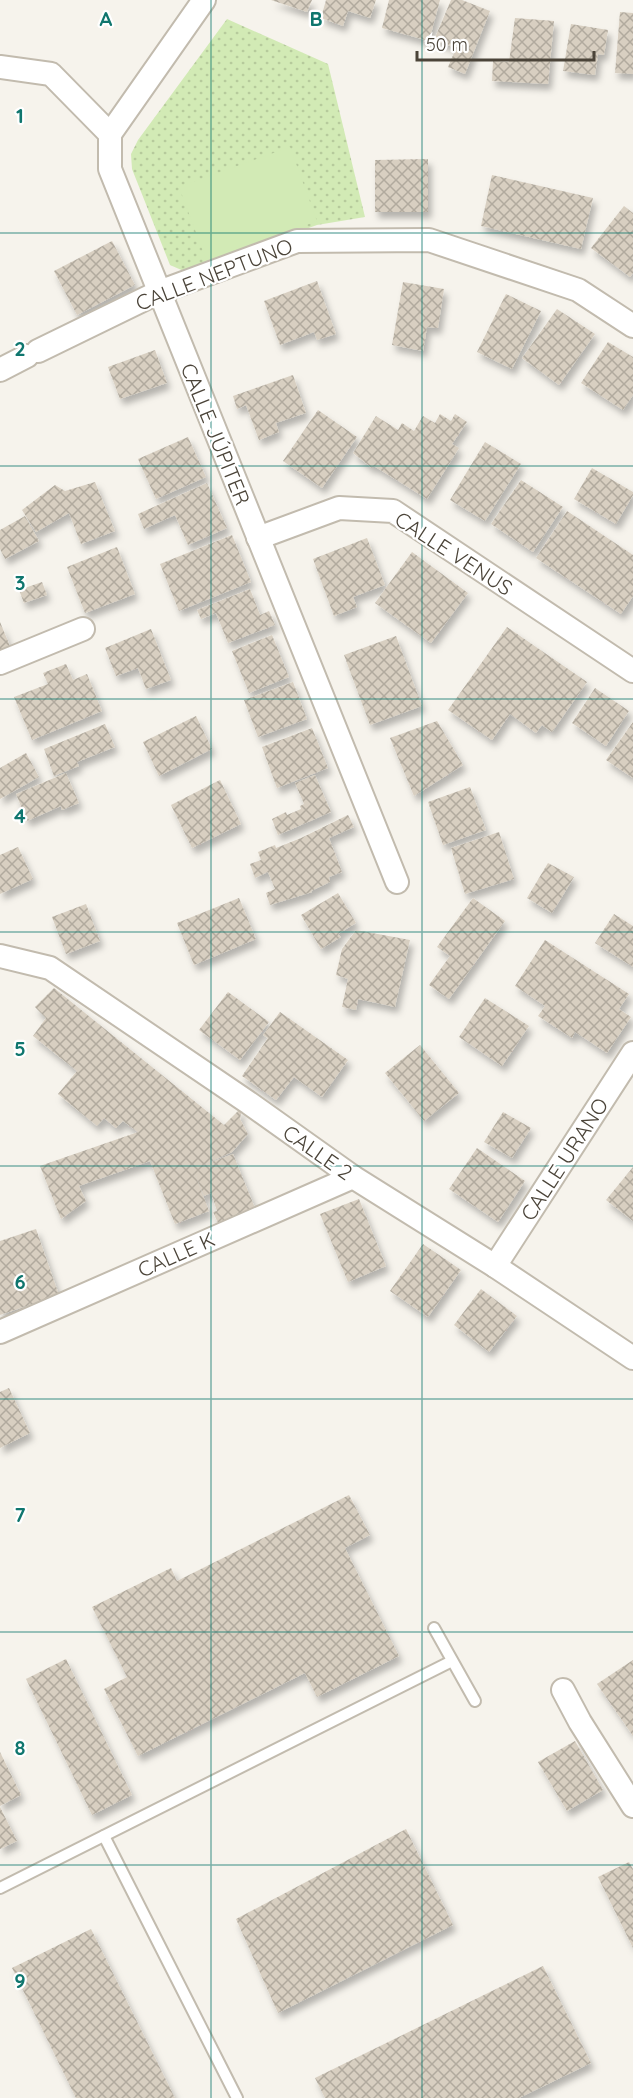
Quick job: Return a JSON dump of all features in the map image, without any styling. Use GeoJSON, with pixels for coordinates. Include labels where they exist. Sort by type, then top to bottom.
{"type":"FeatureCollection","features":[{"type":"Feature","properties":{"kind":"street"},"geometry":{"type":"LineString","coordinates":[[0,67],[51,74],[110,134],[204,0]]}},
{"type":"Feature","properties":{"kind":"street","name":"CALLE JÚPITER"},"geometry":{"type":"LineString","coordinates":[[110,134],[110,169],[397,882]]}},
{"type":"Feature","properties":{"kind":"street","name":"CALLE NEPTUNO"},"geometry":{"type":"LineString","coordinates":[[0,370],[159,292],[297,241],[429,240],[578,290],[633,326]]}},
{"type":"Feature","properties":{"kind":"street","name":"CALLE VENUS"},"geometry":{"type":"LineString","coordinates":[[258,538],[339,508],[393,511],[633,671]]}},
{"type":"Feature","properties":{"kind":"street"},"geometry":{"type":"LineString","coordinates":[[0,663],[83,629]]}},
{"type":"Feature","properties":{"kind":"street","name":"CALLE 2"},"geometry":{"type":"LineString","coordinates":[[0,956],[50,968],[249,1103],[353,1177],[495,1266],[633,1358]]}},
{"type":"Feature","properties":{"kind":"street","name":"CALLE URANO"},"geometry":{"type":"LineString","coordinates":[[495,1266],[633,1053]]}},
{"type":"Feature","properties":{"kind":"street","name":"CALLE K"},"geometry":{"type":"LineString","coordinates":[[0,1332],[353,1177]]}},
{"type":"Feature","properties":{"kind":"street"},"geometry":{"type":"LineString","coordinates":[[563,1690],[633,1806]]}},
{"type":"Feature","properties":{"kind":"lane"},"geometry":{"type":"LineString","coordinates":[[434,1628],[475,1701]]}},
{"type":"Feature","properties":{"kind":"lane"},"geometry":{"type":"LineString","coordinates":[[0,1888],[452,1661]]}},
{"type":"Feature","properties":{"kind":"lane"},"geometry":{"type":"LineString","coordinates":[[104,1836],[237,2098]]}},
{"type":"Feature","properties":{"kind":"green space"},"geometry":{"type":"Polygon","coordinates":[[[227,19],[328,64],[365,217],[317,225],[186,272],[170,265],[132,169],[131,154],[138,140],[227,19]]]}},
{"type":"Feature","properties":{"kind":"green space"},"geometry":{"type":"Polygon","coordinates":[[[290,147],[317,221],[207,262],[179,187],[290,147]]]}},
{"type":"Feature","properties":{"kind":"building"},"geometry":{"type":"Polygon","coordinates":[[[271,0],[312,0],[307,12],[271,0]]]}},
{"type":"Feature","properties":{"kind":"building"},"geometry":{"type":"Polygon","coordinates":[[[326,0],[376,0],[370,18],[348,11],[343,26],[321,18],[326,0]]]}},
{"type":"Feature","properties":{"kind":"building"},"geometry":{"type":"Polygon","coordinates":[[[389,0],[440,0],[429,41],[382,28],[389,0]]]}},
{"type":"Feature","properties":{"kind":"building"},"geometry":{"type":"Polygon","coordinates":[[[451,0],[462,0],[490,11],[465,74],[448,67],[456,48],[434,40],[451,0]]]}},
{"type":"Feature","properties":{"kind":"building"},"geometry":{"type":"Polygon","coordinates":[[[620,12],[633,13],[633,74],[615,73],[620,12]]]}},
{"type":"Feature","properties":{"kind":"building"},"geometry":{"type":"Polygon","coordinates":[[[515,18],[554,21],[548,84],[492,81],[493,61],[509,62],[515,18]]]}},
{"type":"Feature","properties":{"kind":"building"},"geometry":{"type":"Polygon","coordinates":[[[571,24],[608,30],[604,55],[598,54],[595,75],[563,71],[571,24]]]}},
{"type":"Feature","properties":{"kind":"building"},"geometry":{"type":"Polygon","coordinates":[[[428,159],[428,212],[375,212],[375,160],[428,159]]]}},
{"type":"Feature","properties":{"kind":"building"},"geometry":{"type":"Polygon","coordinates":[[[492,175],[593,198],[581,249],[481,226],[492,175]]]}},
{"type":"Feature","properties":{"kind":"building"},"geometry":{"type":"Polygon","coordinates":[[[624,206],[633,213],[633,273],[630,277],[591,248],[624,206]]]}},
{"type":"Feature","properties":{"kind":"building"},"geometry":{"type":"Polygon","coordinates":[[[112,241],[135,285],[77,315],[54,271],[112,241]]]}},
{"type":"Feature","properties":{"kind":"building"},"geometry":{"type":"Polygon","coordinates":[[[317,281],[336,334],[317,340],[314,332],[280,345],[264,301],[317,281]]]}},
{"type":"Feature","properties":{"kind":"building"},"geometry":{"type":"Polygon","coordinates":[[[403,282],[444,289],[438,328],[427,327],[423,351],[392,345],[403,282]]]}},
{"type":"Feature","properties":{"kind":"building"},"geometry":{"type":"Polygon","coordinates":[[[506,294],[541,311],[512,369],[477,352],[506,294]]]}},
{"type":"Feature","properties":{"kind":"building"},"geometry":{"type":"Polygon","coordinates":[[[557,309],[595,334],[559,385],[522,358],[557,309]]]}},
{"type":"Feature","properties":{"kind":"building"},"geometry":{"type":"Polygon","coordinates":[[[608,342],[633,357],[633,395],[623,410],[581,383],[608,342]]]}},
{"type":"Feature","properties":{"kind":"building"},"geometry":{"type":"Polygon","coordinates":[[[155,350],[167,383],[120,399],[108,367],[155,350]]]}},
{"type":"Feature","properties":{"kind":"building"},"geometry":{"type":"Polygon","coordinates":[[[293,375],[306,413],[276,423],[279,432],[259,440],[246,405],[237,409],[233,396],[293,375]]]}},
{"type":"Feature","properties":{"kind":"building"},"geometry":{"type":"Polygon","coordinates":[[[318,410],[357,437],[322,488],[283,461],[318,410]]]}},
{"type":"Feature","properties":{"kind":"building"},"geometry":{"type":"Polygon","coordinates":[[[440,414],[451,421],[455,414],[467,422],[452,444],[459,448],[427,499],[374,466],[372,468],[353,453],[376,416],[398,430],[402,423],[414,431],[423,416],[435,423],[440,414]]]}},
{"type":"Feature","properties":{"kind":"building"},"geometry":{"type":"Polygon","coordinates":[[[188,437],[206,477],[156,499],[138,459],[188,437]]]}},
{"type":"Feature","properties":{"kind":"building"},"geometry":{"type":"Polygon","coordinates":[[[485,442],[521,464],[485,521],[450,500],[485,442]]]}},
{"type":"Feature","properties":{"kind":"building"},"geometry":{"type":"Polygon","coordinates":[[[592,468],[633,492],[616,524],[574,499],[592,468]]]}},
{"type":"Feature","properties":{"kind":"building"},"geometry":{"type":"Polygon","coordinates":[[[521,480],[563,507],[533,552],[491,524],[521,480]]]}},
{"type":"Feature","properties":{"kind":"building"},"geometry":{"type":"Polygon","coordinates":[[[95,482],[115,531],[81,544],[69,513],[36,532],[22,510],[55,485],[65,491],[95,482]]]}},
{"type":"Feature","properties":{"kind":"building"},"geometry":{"type":"Polygon","coordinates":[[[207,483],[227,528],[188,545],[175,515],[144,529],[138,514],[207,483]]]}},
{"type":"Feature","properties":{"kind":"building"},"geometry":{"type":"Polygon","coordinates":[[[567,511],[633,555],[633,596],[621,614],[536,558],[567,511]]]}},
{"type":"Feature","properties":{"kind":"building"},"geometry":{"type":"Polygon","coordinates":[[[25,516],[39,541],[5,559],[0,549],[0,530],[25,516]]]}},
{"type":"Feature","properties":{"kind":"building"},"geometry":{"type":"Polygon","coordinates":[[[232,535],[251,582],[179,611],[160,564],[232,535]]]}},
{"type":"Feature","properties":{"kind":"building"},"geometry":{"type":"Polygon","coordinates":[[[367,538],[385,585],[353,597],[357,607],[334,616],[313,559],[367,538]]]}},
{"type":"Feature","properties":{"kind":"building"},"geometry":{"type":"Polygon","coordinates":[[[117,547],[135,594],[85,613],[67,567],[117,547]]]}},
{"type":"Feature","properties":{"kind":"building"},"geometry":{"type":"Polygon","coordinates":[[[412,552],[468,593],[431,643],[375,603],[412,552]]]}},
{"type":"Feature","properties":{"kind":"building"},"geometry":{"type":"Polygon","coordinates":[[[42,582],[47,595],[24,603],[19,590],[42,582]]]}},
{"type":"Feature","properties":{"kind":"building"},"geometry":{"type":"Polygon","coordinates":[[[250,589],[260,615],[269,611],[275,625],[228,643],[216,613],[201,619],[197,610],[250,589]]]}},
{"type":"Feature","properties":{"kind":"building"},"geometry":{"type":"Polygon","coordinates":[[[0,622],[12,651],[0,656],[0,622]]]}},
{"type":"Feature","properties":{"kind":"building"},"geometry":{"type":"Polygon","coordinates":[[[507,627],[587,682],[552,732],[542,725],[536,733],[510,714],[492,740],[448,710],[507,627]]]}},
{"type":"Feature","properties":{"kind":"building"},"geometry":{"type":"Polygon","coordinates":[[[151,629],[171,680],[146,689],[138,668],[116,676],[105,648],[151,629]]]}},
{"type":"Feature","properties":{"kind":"building"},"geometry":{"type":"Polygon","coordinates":[[[272,635],[289,677],[249,693],[232,651],[272,635]]]}},
{"type":"Feature","properties":{"kind":"building"},"geometry":{"type":"Polygon","coordinates":[[[396,636],[422,706],[370,725],[344,655],[396,636]]]}},
{"type":"Feature","properties":{"kind":"building"},"geometry":{"type":"Polygon","coordinates":[[[66,664],[73,680],[87,674],[102,711],[32,740],[14,697],[48,684],[43,673],[66,664]]]}},
{"type":"Feature","properties":{"kind":"building"},"geometry":{"type":"Polygon","coordinates":[[[293,682],[307,719],[258,737],[244,700],[293,682]]]}},
{"type":"Feature","properties":{"kind":"building"},"geometry":{"type":"Polygon","coordinates":[[[595,688],[629,711],[606,746],[572,723],[595,688]]]}},
{"type":"Feature","properties":{"kind":"building"},"geometry":{"type":"Polygon","coordinates":[[[196,716],[212,749],[159,776],[143,742],[196,716]]]}},
{"type":"Feature","properties":{"kind":"building"},"geometry":{"type":"Polygon","coordinates":[[[437,721],[463,765],[414,796],[390,738],[437,721]]]}},
{"type":"Feature","properties":{"kind":"building"},"geometry":{"type":"Polygon","coordinates":[[[633,722],[633,778],[606,760],[633,722]]]}},
{"type":"Feature","properties":{"kind":"building"},"geometry":{"type":"Polygon","coordinates":[[[105,724],[115,747],[77,762],[79,766],[54,776],[44,749],[105,724]]]}},
{"type":"Feature","properties":{"kind":"building"},"geometry":{"type":"Polygon","coordinates":[[[312,728],[328,768],[277,788],[262,747],[312,728]]]}},
{"type":"Feature","properties":{"kind":"building"},"geometry":{"type":"Polygon","coordinates":[[[26,753],[39,777],[0,799],[0,768],[26,753]]]}},
{"type":"Feature","properties":{"kind":"building"},"geometry":{"type":"Polygon","coordinates":[[[66,773],[79,803],[62,810],[61,806],[27,821],[16,794],[66,773]]]}},
{"type":"Feature","properties":{"kind":"building"},"geometry":{"type":"Polygon","coordinates":[[[315,775],[331,812],[278,835],[272,819],[286,812],[287,815],[301,809],[300,806],[304,804],[295,783],[315,775]]]}},
{"type":"Feature","properties":{"kind":"building"},"geometry":{"type":"Polygon","coordinates":[[[220,780],[241,824],[192,848],[171,805],[220,780]]]}},
{"type":"Feature","properties":{"kind":"building"},"geometry":{"type":"Polygon","coordinates":[[[470,787],[486,830],[443,845],[428,802],[470,787]]]}},
{"type":"Feature","properties":{"kind":"building"},"geometry":{"type":"Polygon","coordinates":[[[348,815],[354,827],[329,838],[342,872],[329,877],[330,882],[312,892],[270,905],[266,893],[275,889],[268,872],[255,878],[250,864],[261,860],[258,852],[301,838],[348,815]]]}},
{"type":"Feature","properties":{"kind":"building"},"geometry":{"type":"Polygon","coordinates":[[[499,832],[514,879],[465,894],[451,848],[499,832]]]}},
{"type":"Feature","properties":{"kind":"building"},"geometry":{"type":"Polygon","coordinates":[[[18,847],[33,879],[0,894],[0,855],[18,847]]]}},
{"type":"Feature","properties":{"kind":"building"},"geometry":{"type":"Polygon","coordinates":[[[548,863],[574,877],[552,913],[527,898],[548,863]]]}},
{"type":"Feature","properties":{"kind":"building"},"geometry":{"type":"Polygon","coordinates":[[[338,893],[356,923],[338,934],[341,937],[321,949],[301,915],[338,893]]]}},
{"type":"Feature","properties":{"kind":"building"},"geometry":{"type":"Polygon","coordinates":[[[239,898],[256,939],[194,965],[177,923],[239,898]]]}},
{"type":"Feature","properties":{"kind":"building"},"geometry":{"type":"Polygon","coordinates":[[[473,898],[505,921],[449,999],[429,985],[450,956],[437,947],[473,898]]]}},
{"type":"Feature","properties":{"kind":"building"},"geometry":{"type":"Polygon","coordinates":[[[86,904],[100,941],[66,954],[52,917],[86,904]]]}},
{"type":"Feature","properties":{"kind":"building"},"geometry":{"type":"Polygon","coordinates":[[[614,914],[633,926],[633,967],[595,943],[614,914]]]}},
{"type":"Feature","properties":{"kind":"building"},"geometry":{"type":"Polygon","coordinates":[[[356,930],[410,940],[395,1007],[358,999],[356,1010],[342,1007],[348,979],[336,975],[342,949],[356,930]]]}},
{"type":"Feature","properties":{"kind":"building"},"geometry":{"type":"Polygon","coordinates":[[[545,940],[629,994],[619,1009],[631,1017],[607,1053],[575,1032],[572,1038],[538,1016],[545,1006],[515,986],[545,940]]]}},
{"type":"Feature","properties":{"kind":"building"},"geometry":{"type":"Polygon","coordinates":[[[54,988],[224,1125],[242,1107],[240,1119],[248,1134],[232,1152],[201,1166],[233,1154],[255,1208],[218,1223],[213,1212],[217,1211],[211,1193],[204,1196],[193,1169],[209,1211],[175,1224],[150,1161],[79,1186],[86,1201],[61,1219],[40,1166],[138,1132],[123,1121],[116,1128],[104,1118],[97,1126],[58,1094],[77,1071],[33,1036],[46,1018],[35,1007],[54,988]]]}},
{"type":"Feature","properties":{"kind":"building"},"geometry":{"type":"Polygon","coordinates":[[[228,992],[269,1022],[240,1060],[199,1030],[228,992]]]}},
{"type":"Feature","properties":{"kind":"building"},"geometry":{"type":"Polygon","coordinates":[[[485,998],[529,1026],[502,1066],[459,1037],[485,998]]]}},
{"type":"Feature","properties":{"kind":"building"},"geometry":{"type":"Polygon","coordinates":[[[280,1012],[348,1060],[322,1097],[294,1077],[276,1100],[242,1076],[268,1038],[263,1035],[280,1012]]]}},
{"type":"Feature","properties":{"kind":"building"},"geometry":{"type":"Polygon","coordinates":[[[420,1045],[459,1093],[424,1121],[385,1073],[420,1045]]]}},
{"type":"Feature","properties":{"kind":"building"},"geometry":{"type":"Polygon","coordinates":[[[503,1112],[531,1128],[512,1158],[484,1142],[503,1112]]]}},
{"type":"Feature","properties":{"kind":"building"},"geometry":{"type":"Polygon","coordinates":[[[477,1148],[525,1181],[498,1222],[449,1189],[477,1148]]]}},
{"type":"Feature","properties":{"kind":"building"},"geometry":{"type":"Polygon","coordinates":[[[633,1167],[633,1221],[606,1200],[633,1167]]]}},
{"type":"Feature","properties":{"kind":"building"},"geometry":{"type":"Polygon","coordinates":[[[359,1199],[386,1266],[348,1282],[320,1214],[359,1199]]]}},
{"type":"Feature","properties":{"kind":"building"},"geometry":{"type":"Polygon","coordinates":[[[36,1229],[59,1295],[0,1315],[0,1241],[36,1229]]]}},
{"type":"Feature","properties":{"kind":"building"},"geometry":{"type":"Polygon","coordinates":[[[423,1244],[461,1270],[428,1317],[390,1291],[423,1244]]]}},
{"type":"Feature","properties":{"kind":"building"},"geometry":{"type":"Polygon","coordinates":[[[481,1289],[517,1316],[489,1352],[454,1325],[481,1289]]]}},
{"type":"Feature","properties":{"kind":"building"},"geometry":{"type":"Polygon","coordinates":[[[9,1388],[30,1433],[0,1448],[0,1392],[9,1388]]]}},
{"type":"Feature","properties":{"kind":"building"},"geometry":{"type":"Polygon","coordinates":[[[349,1495],[370,1535],[345,1548],[399,1656],[317,1697],[305,1673],[138,1756],[104,1689],[127,1677],[92,1607],[171,1568],[177,1581],[349,1495]]]}},
{"type":"Feature","properties":{"kind":"building"},"geometry":{"type":"Polygon","coordinates":[[[66,1659],[132,1795],[92,1815],[26,1679],[66,1659]]]}},
{"type":"Feature","properties":{"kind":"building"},"geometry":{"type":"Polygon","coordinates":[[[633,1660],[633,1736],[597,1684],[633,1660]]]}},
{"type":"Feature","properties":{"kind":"building"},"geometry":{"type":"Polygon","coordinates":[[[575,1741],[603,1790],[567,1811],[538,1762],[575,1741]]]}},
{"type":"Feature","properties":{"kind":"building"},"geometry":{"type":"Polygon","coordinates":[[[0,1752],[21,1795],[0,1806],[0,1752]]]}},
{"type":"Feature","properties":{"kind":"building"},"geometry":{"type":"Polygon","coordinates":[[[0,1807],[17,1841],[0,1849],[0,1807]]]}},
{"type":"Feature","properties":{"kind":"building"},"geometry":{"type":"Polygon","coordinates":[[[406,1829],[453,1925],[278,2013],[236,1919],[406,1829]]]}},
{"type":"Feature","properties":{"kind":"building"},"geometry":{"type":"Polygon","coordinates":[[[629,1862],[633,1869],[633,1948],[598,1877],[629,1862]]]}},
{"type":"Feature","properties":{"kind":"building"},"geometry":{"type":"Polygon","coordinates":[[[91,1929],[175,2098],[76,2098],[12,1968],[91,1929]]]}},
{"type":"Feature","properties":{"kind":"building"},"geometry":{"type":"Polygon","coordinates":[[[543,1966],[591,2063],[519,2098],[325,2098],[315,2078],[543,1966]]]}}]}
